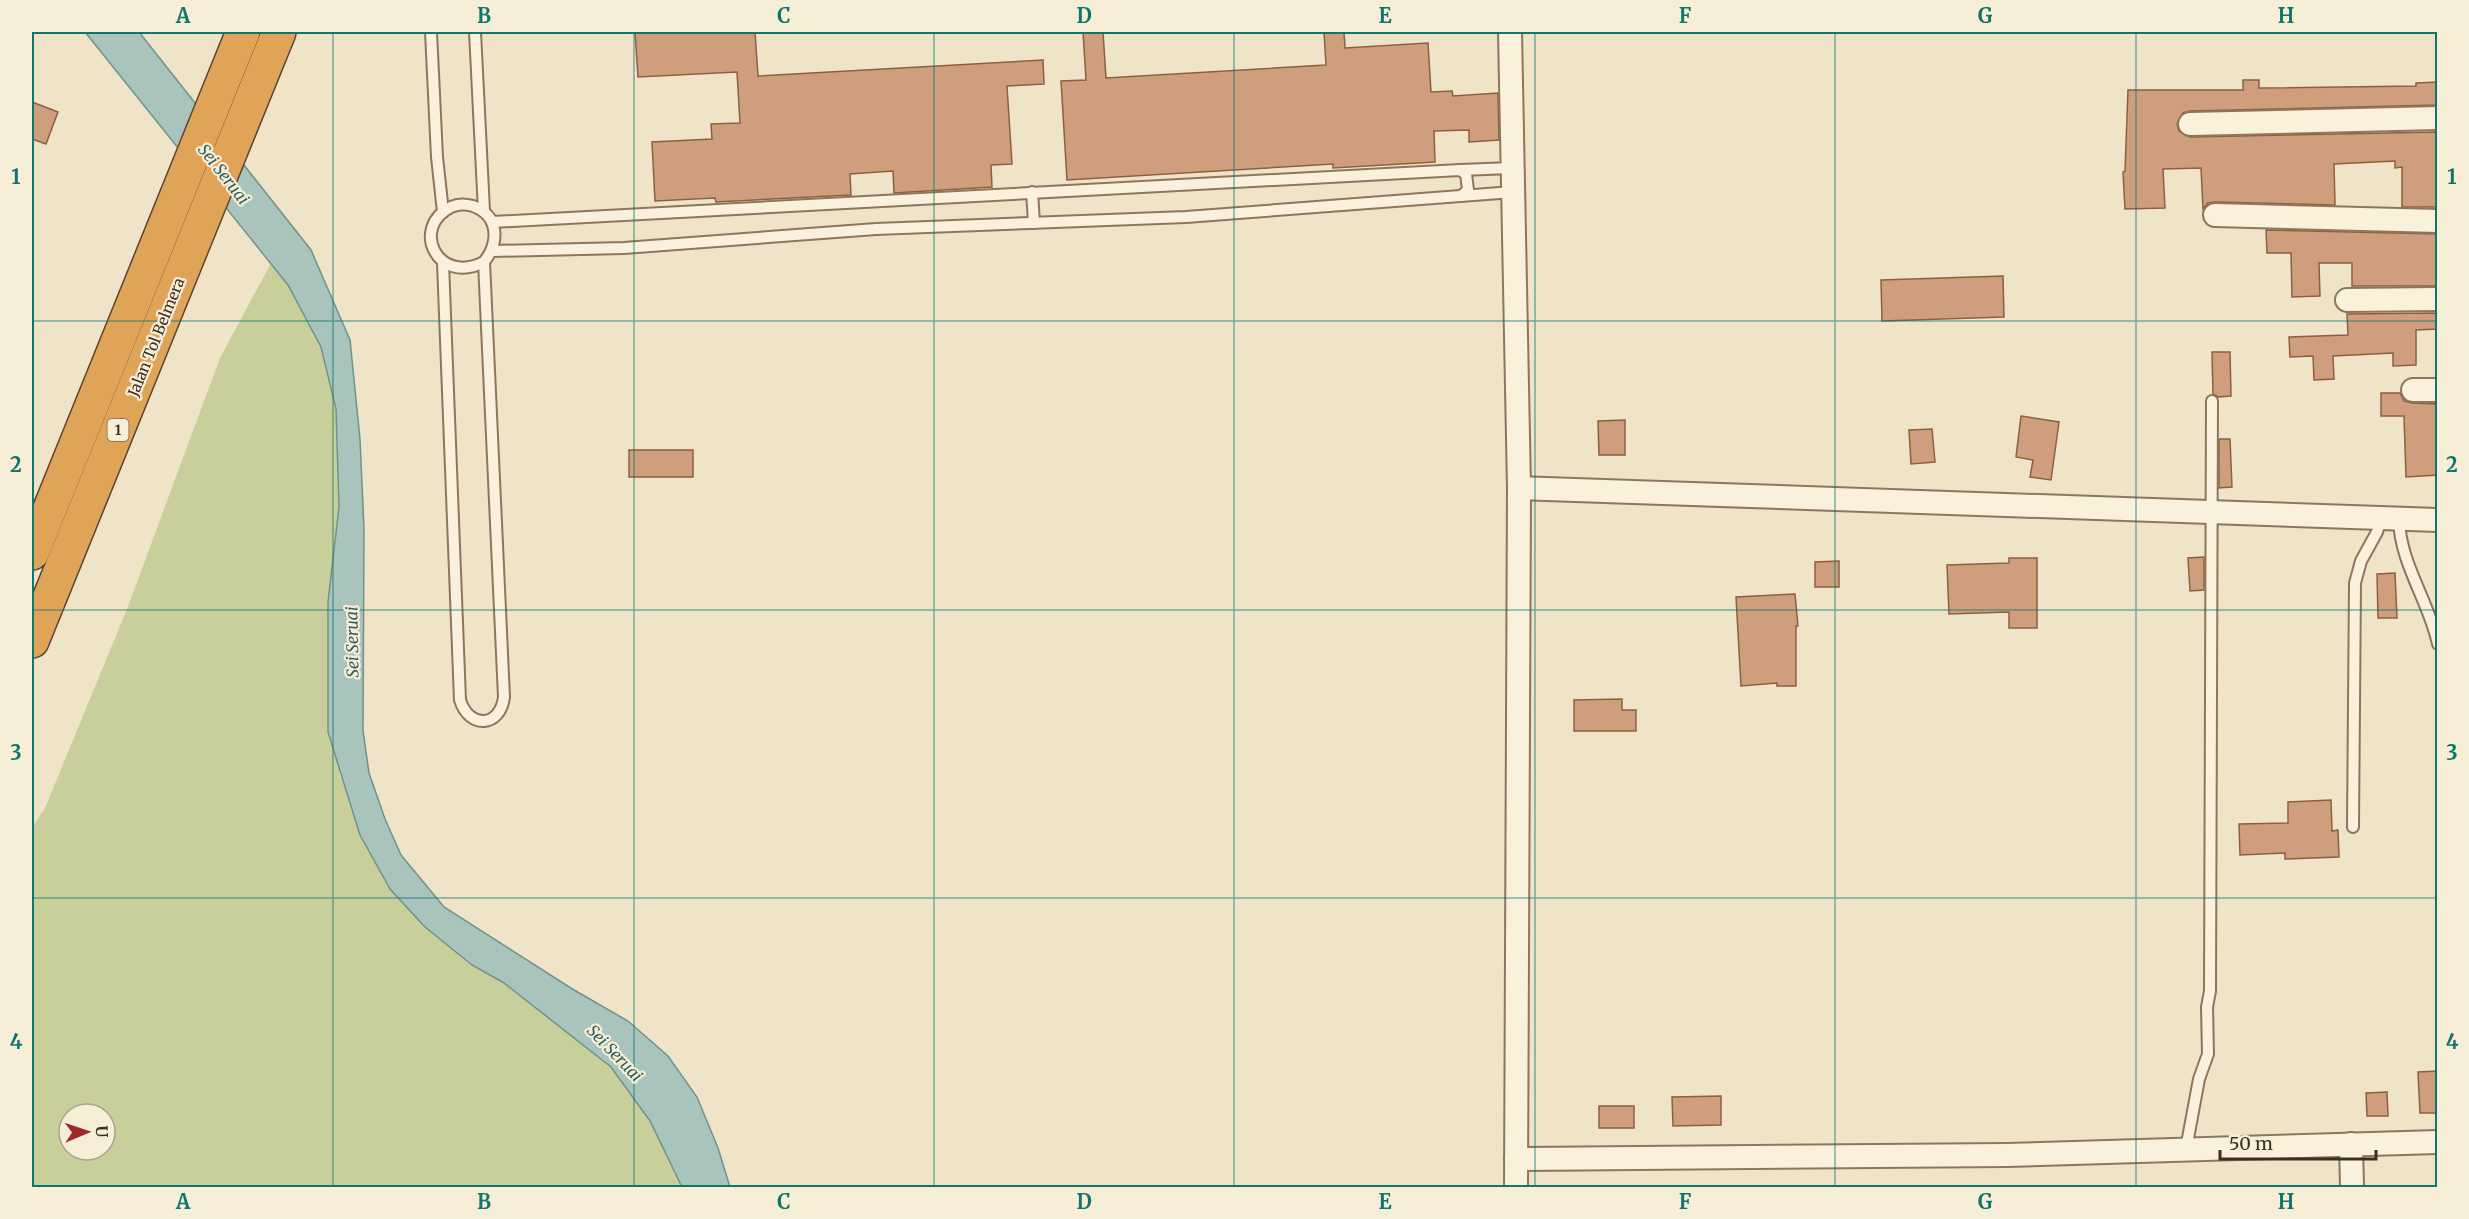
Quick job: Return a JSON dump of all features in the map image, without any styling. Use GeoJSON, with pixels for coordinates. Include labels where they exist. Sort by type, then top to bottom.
{"type":"FeatureCollection","features":[{"type":"Feature","properties":{"kind":"highway","name":"1"},"geometry":{"type":"LineString","coordinates":[[32,553],[243,32]]}},
{"type":"Feature","properties":{"kind":"highway","name":"Jalan Tol Belmera"},"geometry":{"type":"LineString","coordinates":[[32,641],[279,32]]}},
{"type":"Feature","properties":{"kind":"street"},"geometry":{"type":"LineString","coordinates":[[1510,32],[1519,488],[1516,1188]]}},
{"type":"Feature","properties":{"kind":"street"},"geometry":{"type":"LineString","coordinates":[[2190,124],[2438,118]]}},
{"type":"Feature","properties":{"kind":"street"},"geometry":{"type":"LineString","coordinates":[[2215,215],[2438,221]]}},
{"type":"Feature","properties":{"kind":"street"},"geometry":{"type":"LineString","coordinates":[[2347,300],[2438,299]]}},
{"type":"Feature","properties":{"kind":"street"},"geometry":{"type":"LineString","coordinates":[[2413,390],[2438,390]]}},
{"type":"Feature","properties":{"kind":"street"},"geometry":{"type":"LineString","coordinates":[[1519,488],[2438,520]]}},
{"type":"Feature","properties":{"kind":"street"},"geometry":{"type":"LineString","coordinates":[[1516,1159],[2007,1155],[2438,1142]]}},
{"type":"Feature","properties":{"kind":"street"},"geometry":{"type":"LineString","coordinates":[[2351,1144],[2352,1188]]}},
{"type":"Feature","properties":{"kind":"lane"},"geometry":{"type":"LineString","coordinates":[[431,32],[437,157],[443,212]]}},
{"type":"Feature","properties":{"kind":"lane"},"geometry":{"type":"LineString","coordinates":[[476,32],[484,211]]}},
{"type":"Feature","properties":{"kind":"lane"},"geometry":{"type":"LineString","coordinates":[[492,222],[1512,168]]}},
{"type":"Feature","properties":{"kind":"lane"},"geometry":{"type":"LineString","coordinates":[[1460,170],[1466,174],[1468,182],[1468,190],[1461,196]]}},
{"type":"Feature","properties":{"kind":"lane"},"geometry":{"type":"LineString","coordinates":[[1032,192],[1034,224]]}},
{"type":"Feature","properties":{"kind":"lane"},"geometry":{"type":"LineString","coordinates":[[493,251],[624,248],[876,229],[1186,218],[1513,192]]}},
{"type":"Feature","properties":{"kind":"lane"},"geometry":{"type":"LineString","coordinates":[[456,205],[470,205],[484,211],[492,222],[495,236],[493,251],[484,262],[471,269],[456,269],[443,262],[434,251],[431,237],[434,223],[443,212],[456,205]]}},
{"type":"Feature","properties":{"kind":"lane"},"geometry":{"type":"LineString","coordinates":[[443,262],[460,700],[463,710],[469,717],[479,721],[489,720],[496,716],[504,697],[484,262]]}},
{"type":"Feature","properties":{"kind":"lane"},"geometry":{"type":"LineString","coordinates":[[2186,1149],[2199,1079],[2208,1054],[2206,1007],[2210,991],[2212,401]]}},
{"type":"Feature","properties":{"kind":"lane"},"geometry":{"type":"LineString","coordinates":[[2353,827],[2355,583],[2361,561],[2377,532],[2390,518],[2429,613],[2438,644]]}},
{"type":"Feature","properties":{"kind":"green space"},"geometry":{"type":"Polygon","coordinates":[[[271,263],[288,285],[321,347],[336,409],[339,507],[328,602],[340,776],[472,965],[503,983],[611,1067],[650,1121],[682,1187],[32,1188],[32,828],[45,808],[127,609],[220,358],[271,263]]]}},
{"type":"Feature","properties":{"kind":"water","name":"Sei Seruai"},"geometry":{"type":"Polygon","coordinates":[[[85,32],[139,32],[311,250],[350,340],[360,439],[364,529],[363,730],[369,773],[385,819],[401,855],[444,907],[574,990],[628,1021],[668,1056],[697,1097],[718,1148],[730,1187],[682,1187],[650,1121],[611,1067],[504,983],[472,965],[425,927],[390,889],[360,835],[328,732],[328,602],[339,507],[336,409],[321,347],[288,285],[85,32]]]}},
{"type":"Feature","properties":{"kind":"building"},"geometry":{"type":"Polygon","coordinates":[[[635,32],[755,32],[758,76],[1043,60],[1044,84],[1007,86],[1012,164],[991,165],[992,187],[894,193],[893,171],[850,174],[851,195],[716,202],[715,198],[655,201],[652,142],[712,139],[711,124],[740,123],[737,72],[638,77],[635,32]]]}},
{"type":"Feature","properties":{"kind":"building"},"geometry":{"type":"Polygon","coordinates":[[[1083,32],[1103,32],[1106,78],[1326,65],[1324,32],[1344,32],[1345,48],[1428,43],[1431,92],[1452,91],[1453,96],[1498,93],[1499,140],[1469,142],[1469,130],[1434,131],[1435,162],[1333,168],[1333,164],[1067,180],[1061,81],[1086,80],[1083,32]]]}},
{"type":"Feature","properties":{"kind":"building"},"geometry":{"type":"Polygon","coordinates":[[[2243,80],[2259,80],[2259,88],[2416,86],[2416,83],[2438,82],[2438,105],[2190,111],[2183,113],[2177,124],[2179,131],[2190,137],[2438,132],[2438,207],[2402,207],[2402,167],[2395,168],[2395,161],[2334,164],[2335,205],[2215,202],[2208,203],[2203,209],[2201,168],[2163,169],[2165,208],[2125,209],[2123,172],[2125,171],[2128,90],[2243,90],[2243,80]]]}},
{"type":"Feature","properties":{"kind":"building"},"geometry":{"type":"Polygon","coordinates":[[[32,102],[58,112],[46,144],[32,139],[32,102]]]}},
{"type":"Feature","properties":{"kind":"building"},"geometry":{"type":"Polygon","coordinates":[[[2266,230],[2438,234],[2438,286],[2352,286],[2352,263],[2319,263],[2320,296],[2292,297],[2291,253],[2267,253],[2266,230]]]}},
{"type":"Feature","properties":{"kind":"building"},"geometry":{"type":"Polygon","coordinates":[[[2003,276],[2004,317],[1882,321],[1881,280],[2003,276]]]}},
{"type":"Feature","properties":{"kind":"building"},"geometry":{"type":"Polygon","coordinates":[[[2438,313],[2438,329],[2416,330],[2416,365],[2393,366],[2393,353],[2333,356],[2334,379],[2314,380],[2313,356],[2290,357],[2289,337],[2348,335],[2347,314],[2438,313]]]}},
{"type":"Feature","properties":{"kind":"building"},"geometry":{"type":"Polygon","coordinates":[[[2212,352],[2230,352],[2231,396],[2218,397],[2213,394],[2212,352]]]}},
{"type":"Feature","properties":{"kind":"building"},"geometry":{"type":"Polygon","coordinates":[[[2381,393],[2400,393],[2404,401],[2412,403],[2438,404],[2438,475],[2406,477],[2404,416],[2381,416],[2381,393]]]}},
{"type":"Feature","properties":{"kind":"building"},"geometry":{"type":"Polygon","coordinates":[[[2021,416],[2059,422],[2051,480],[2030,477],[2033,460],[2016,457],[2021,416]]]}},
{"type":"Feature","properties":{"kind":"building"},"geometry":{"type":"Polygon","coordinates":[[[1625,420],[1625,455],[1599,455],[1598,421],[1625,420]]]}},
{"type":"Feature","properties":{"kind":"building"},"geometry":{"type":"Polygon","coordinates":[[[1932,429],[1935,462],[1911,464],[1909,430],[1932,429]]]}},
{"type":"Feature","properties":{"kind":"building"},"geometry":{"type":"Polygon","coordinates":[[[2219,439],[2230,439],[2232,487],[2219,488],[2219,439]]]}},
{"type":"Feature","properties":{"kind":"building"},"geometry":{"type":"Polygon","coordinates":[[[629,450],[693,450],[693,477],[629,477],[629,450]]]}},
{"type":"Feature","properties":{"kind":"building"},"geometry":{"type":"Polygon","coordinates":[[[2204,557],[2204,590],[2190,591],[2188,558],[2204,557]]]}},
{"type":"Feature","properties":{"kind":"building"},"geometry":{"type":"Polygon","coordinates":[[[2009,558],[2037,558],[2037,628],[2009,628],[2009,612],[1949,614],[1947,565],[2009,563],[2009,558]]]}},
{"type":"Feature","properties":{"kind":"building"},"geometry":{"type":"Polygon","coordinates":[[[1839,561],[1839,587],[1815,587],[1815,562],[1839,561]]]}},
{"type":"Feature","properties":{"kind":"building"},"geometry":{"type":"Polygon","coordinates":[[[2395,573],[2397,618],[2378,618],[2377,574],[2395,573]]]}},
{"type":"Feature","properties":{"kind":"building"},"geometry":{"type":"Polygon","coordinates":[[[1795,594],[1798,626],[1796,626],[1796,686],[1777,686],[1777,683],[1741,686],[1736,597],[1795,594]]]}},
{"type":"Feature","properties":{"kind":"building"},"geometry":{"type":"Polygon","coordinates":[[[1622,699],[1622,710],[1636,710],[1636,731],[1574,731],[1574,700],[1622,699]]]}},
{"type":"Feature","properties":{"kind":"building"},"geometry":{"type":"Polygon","coordinates":[[[2331,800],[2332,831],[2338,830],[2339,857],[2285,859],[2285,853],[2240,855],[2239,824],[2288,823],[2288,802],[2331,800]]]}},
{"type":"Feature","properties":{"kind":"building"},"geometry":{"type":"Polygon","coordinates":[[[2438,1071],[2438,1113],[2420,1113],[2418,1072],[2438,1071]]]}},
{"type":"Feature","properties":{"kind":"building"},"geometry":{"type":"Polygon","coordinates":[[[2387,1092],[2388,1116],[2367,1116],[2366,1093],[2387,1092]]]}},
{"type":"Feature","properties":{"kind":"building"},"geometry":{"type":"Polygon","coordinates":[[[1721,1096],[1721,1125],[1673,1126],[1672,1097],[1721,1096]]]}},
{"type":"Feature","properties":{"kind":"building"},"geometry":{"type":"Polygon","coordinates":[[[1599,1106],[1634,1106],[1634,1128],[1599,1128],[1599,1106]]]}}]}
